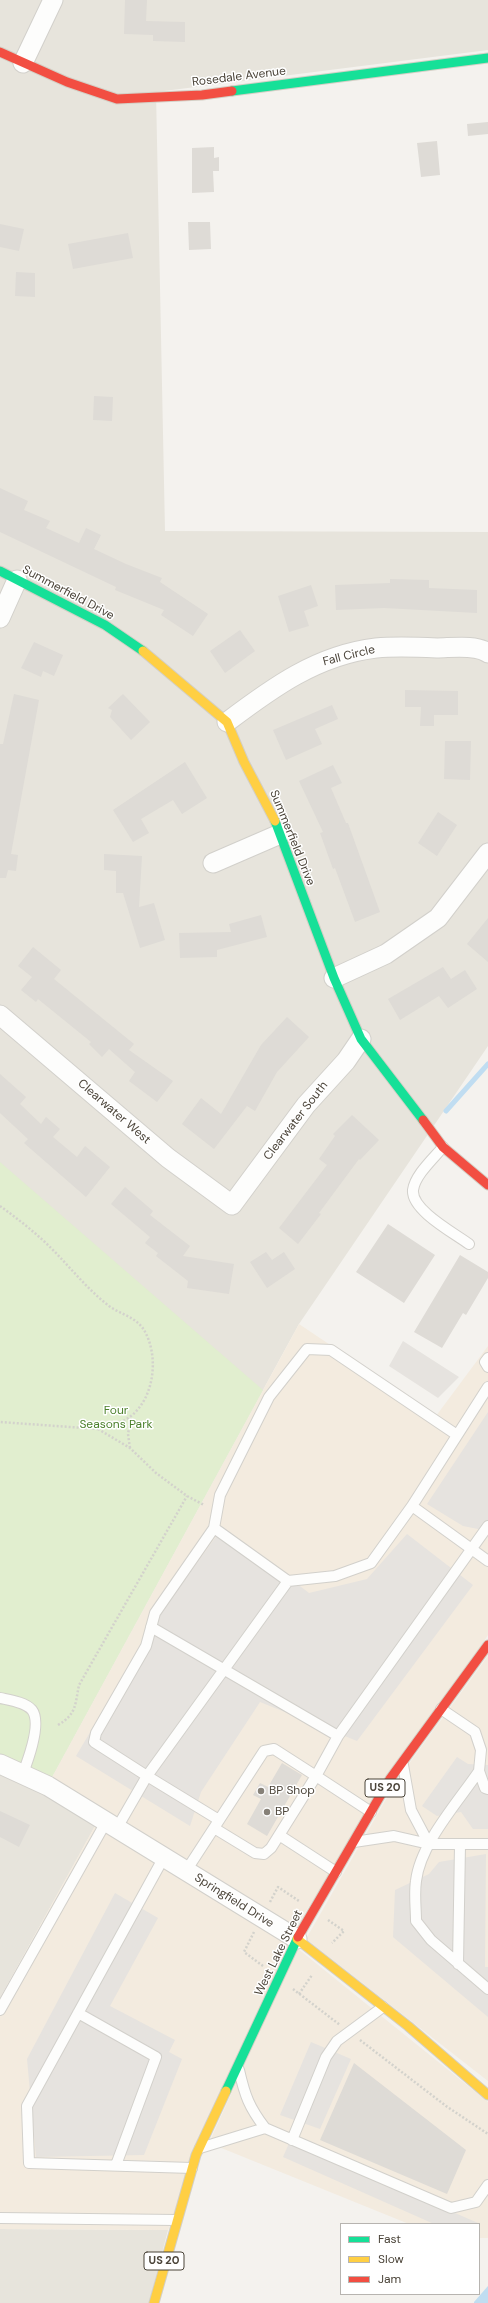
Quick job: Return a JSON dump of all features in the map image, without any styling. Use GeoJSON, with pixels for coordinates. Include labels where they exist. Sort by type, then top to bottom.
{"type":"FeatureCollection","features":[{"type":"Feature","properties":{"kind":"street"},"geometry":{"type":"LineString","coordinates":[[24,63],[53,0]]}},
{"type":"Feature","properties":{"kind":"street","name":"Rosedale Avenue"},"geometry":{"type":"LineString","coordinates":[[0,52],[110,97],[145,99],[202,95],[488,58]]}},
{"type":"Feature","properties":{"kind":"street","name":"Summerfield Drive"},"geometry":{"type":"LineString","coordinates":[[0,572],[85,614],[142,650],[227,722],[244,762],[272,813],[334,978],[361,1039],[443,1147],[488,1185]]}},
{"type":"Feature","properties":{"kind":"street"},"geometry":{"type":"LineString","coordinates":[[0,618],[17,580]]}},
{"type":"Feature","properties":{"kind":"street","name":"Fall Circle"},"geometry":{"type":"LineString","coordinates":[[227,722],[263,695],[302,670],[331,658],[362,650],[391,647],[464,648],[488,653]]}},
{"type":"Feature","properties":{"kind":"street"},"geometry":{"type":"LineString","coordinates":[[214,863],[280,834]]}},
{"type":"Feature","properties":{"kind":"street"},"geometry":{"type":"LineString","coordinates":[[334,978],[386,954],[438,918],[488,852]]}},
{"type":"Feature","properties":{"kind":"street","name":"Clearwater West"},"geometry":{"type":"LineString","coordinates":[[0,1015],[168,1158],[232,1205]]}},
{"type":"Feature","properties":{"kind":"street","name":"Clearwater South"},"geometry":{"type":"LineString","coordinates":[[232,1205],[306,1105],[346,1061],[361,1039]]}},
{"type":"Feature","properties":{"kind":"street","name":"West Lake Street"},"geometry":{"type":"LineString","coordinates":[[154,2303],[176,2220],[199,2148],[297,1939],[371,1812],[403,1762],[441,1709],[483,1660],[488,1645]]}},
{"type":"Feature","properties":{"kind":"street","name":"Springfield Drive"},"geometry":{"type":"LineString","coordinates":[[0,1764],[23,1773],[164,1857],[297,1939],[383,2007],[488,2095]]}},
{"type":"Feature","properties":{"kind":"lane"},"geometry":{"type":"LineString","coordinates":[[443,1147],[424,1169],[414,1185],[414,1198],[420,1209],[469,1244]]}},
{"type":"Feature","properties":{"kind":"lane"},"geometry":{"type":"LineString","coordinates":[[457,1435],[331,1350],[307,1349],[269,1397],[220,1494],[214,1528],[155,1613],[146,1646],[96,1733],[94,1742],[147,1776],[255,1853],[264,1854],[271,1848],[316,1776],[338,1736],[488,1526]]}},
{"type":"Feature","properties":{"kind":"lane"},"geometry":{"type":"LineString","coordinates":[[488,1358],[485,1362],[488,1367]]}},
{"type":"Feature","properties":{"kind":"lane"},"geometry":{"type":"LineString","coordinates":[[214,1528],[288,1581],[335,1576],[371,1563],[412,1506],[488,1387]]}},
{"type":"Feature","properties":{"kind":"lane"},"geometry":{"type":"LineString","coordinates":[[412,1506],[488,1561]]}},
{"type":"Feature","properties":{"kind":"lane"},"geometry":{"type":"LineString","coordinates":[[0,2010],[111,1825],[288,1581]]}},
{"type":"Feature","properties":{"kind":"lane"},"geometry":{"type":"LineString","coordinates":[[151,1627],[338,1736]]}},
{"type":"Feature","properties":{"kind":"lane"},"geometry":{"type":"LineString","coordinates":[[0,1698],[25,1706],[32,1710],[34,1716],[33,1744],[23,1773]]}},
{"type":"Feature","properties":{"kind":"lane"},"geometry":{"type":"LineString","coordinates":[[441,1709],[476,1732],[481,1750],[479,1771],[485,1788],[488,1789]]}},
{"type":"Feature","properties":{"kind":"lane"},"geometry":{"type":"LineString","coordinates":[[186,1871],[264,1751],[274,1749],[371,1812]]}},
{"type":"Feature","properties":{"kind":"lane"},"geometry":{"type":"LineString","coordinates":[[403,1762],[411,1810],[429,1844]]}},
{"type":"Feature","properties":{"kind":"lane"},"geometry":{"type":"LineString","coordinates":[[479,1771],[429,1844],[416,1881],[416,1921],[431,1940],[488,1989]]}},
{"type":"Feature","properties":{"kind":"lane"},"geometry":{"type":"LineString","coordinates":[[279,1835],[336,1872]]}},
{"type":"Feature","properties":{"kind":"lane"},"geometry":{"type":"LineString","coordinates":[[354,1842],[394,1836],[429,1844],[488,1844]]}},
{"type":"Feature","properties":{"kind":"lane"},"geometry":{"type":"LineString","coordinates":[[458,1964],[460,1845]]}},
{"type":"Feature","properties":{"kind":"lane"},"geometry":{"type":"LineString","coordinates":[[164,1857],[27,2106],[29,2163],[192,2168]]}},
{"type":"Feature","properties":{"kind":"lane"},"geometry":{"type":"LineString","coordinates":[[292,2140],[326,2057],[337,2041],[383,2007]]}},
{"type":"Feature","properties":{"kind":"lane"},"geometry":{"type":"LineString","coordinates":[[78,2013],[156,2057],[116,2165]]}},
{"type":"Feature","properties":{"kind":"lane"},"geometry":{"type":"LineString","coordinates":[[238,2067],[244,2093],[251,2111],[266,2128],[452,2208],[476,2202],[488,2184]]}},
{"type":"Feature","properties":{"kind":"lane"},"geometry":{"type":"LineString","coordinates":[[199,2148],[266,2128]]}},
{"type":"Feature","properties":{"kind":"lane"},"geometry":{"type":"LineString","coordinates":[[0,2218],[176,2220]]}},
{"type":"Feature","properties":{"kind":"path"},"geometry":{"type":"LineString","coordinates":[[0,1206],[16,1217],[51,1248],[83,1283],[110,1307],[130,1317],[143,1329],[154,1358],[153,1372],[140,1407],[131,1416],[98,1429],[0,1422]]}},
{"type":"Feature","properties":{"kind":"path"},"geometry":{"type":"LineString","coordinates":[[130,1448],[128,1434],[131,1416]]}},
{"type":"Feature","properties":{"kind":"path"},"geometry":{"type":"LineString","coordinates":[[98,1429],[130,1448],[156,1473],[186,1496],[204,1505]]}},
{"type":"Feature","properties":{"kind":"path"},"geometry":{"type":"LineString","coordinates":[[58,1725],[69,1719],[75,1708],[79,1685],[186,1496]]}},
{"type":"Feature","properties":{"kind":"path"},"geometry":{"type":"LineString","coordinates":[[299,1994],[446,2106],[488,2134]]}},
{"type":"Feature","properties":{"kind":"shaded area"},"geometry":{"type":"Polygon","coordinates":[[[0,0],[488,0],[488,50],[156,92],[165,531],[488,532],[488,1046],[299,1324],[52,1777],[104,1810],[0,1998],[0,0]]]}},
{"type":"Feature","properties":{"kind":"shaded area"},"geometry":{"type":"Polygon","coordinates":[[[299,1324],[436,1416],[488,1346],[488,1635],[294,1929],[52,1777],[299,1324]]]}},
{"type":"Feature","properties":{"kind":"shaded area"},"geometry":{"type":"Polygon","coordinates":[[[403,1341],[459,1377],[438,1398],[389,1366],[403,1341]]]}},
{"type":"Feature","properties":{"kind":"shaded area"},"geometry":{"type":"Polygon","coordinates":[[[488,1412],[488,1531],[463,1526],[427,1504],[488,1412]]]}},
{"type":"Feature","properties":{"kind":"shaded area"},"geometry":{"type":"Polygon","coordinates":[[[223,1527],[309,1593],[367,1579],[407,1534],[473,1585],[357,1741],[260,1702],[201,1792],[190,1826],[76,1756],[161,1613],[223,1527]]]}},
{"type":"Feature","properties":{"kind":"shaded area"},"geometry":{"type":"Polygon","coordinates":[[[488,1656],[488,2081],[306,1939],[397,1780],[488,1656]]]}},
{"type":"Feature","properties":{"kind":"shaded area"},"geometry":{"type":"Polygon","coordinates":[[[457,1757],[468,1764],[488,1765],[488,1829],[473,1829],[461,1812],[437,1816],[422,1806],[457,1757]]]}},
{"type":"Feature","properties":{"kind":"shaded area"},"geometry":{"type":"Polygon","coordinates":[[[97,1822],[290,1941],[168,2230],[0,2229],[0,1998],[97,1822]]]}},
{"type":"Feature","properties":{"kind":"shaded area"},"geometry":{"type":"Polygon","coordinates":[[[486,1854],[485,1967],[488,1967],[488,2017],[393,1937],[395,1890],[429,1874],[439,1862],[486,1854]]]}},
{"type":"Feature","properties":{"kind":"shaded area"},"geometry":{"type":"Polygon","coordinates":[[[115,1893],[158,1918],[110,2006],[175,2040],[169,2052],[182,2059],[144,2155],[36,2157],[27,2059],[115,1893]]]}},
{"type":"Feature","properties":{"kind":"shaded area"},"geometry":{"type":"Polygon","coordinates":[[[297,1948],[488,2102],[488,2238],[480,2238],[480,2223],[407,2223],[209,2143],[297,1948]]]}},
{"type":"Feature","properties":{"kind":"shaded area"},"geometry":{"type":"Polygon","coordinates":[[[311,2042],[351,2059],[320,2129],[280,2115],[311,2042]]]}},
{"type":"Feature","properties":{"kind":"shaded area"},"geometry":{"type":"Polygon","coordinates":[[[290,2141],[478,2223],[432,2223],[283,2157],[290,2141]]]}},
{"type":"Feature","properties":{"kind":"shaded area"},"geometry":{"type":"Polygon","coordinates":[[[0,2229],[168,2230],[149,2303],[0,2303],[0,2229]]]}},
{"type":"Feature","properties":{"kind":"green space","name":"Four Seasons Park"},"geometry":{"type":"Polygon","coordinates":[[[0,1162],[263,1390],[52,1777],[0,1756],[0,1162]]]}},
{"type":"Feature","properties":{"kind":"water"},"geometry":{"type":"Polygon","coordinates":[[[488,2286],[488,2303],[474,2303],[474,2302],[488,2286]]]}},
{"type":"Feature","properties":{"kind":"building"},"geometry":{"type":"Polygon","coordinates":[[[125,0],[147,0],[146,21],[185,22],[185,42],[153,41],[153,35],[124,34],[125,0]]]}},
{"type":"Feature","properties":{"kind":"building"},"geometry":{"type":"Polygon","coordinates":[[[488,122],[488,134],[468,136],[467,124],[488,122]]]}},
{"type":"Feature","properties":{"kind":"building"},"geometry":{"type":"Polygon","coordinates":[[[437,141],[440,175],[421,177],[417,143],[437,141]]]}},
{"type":"Feature","properties":{"kind":"building"},"geometry":{"type":"Polygon","coordinates":[[[214,147],[214,158],[219,157],[219,171],[213,171],[214,192],[192,193],[192,148],[214,147]]]}},
{"type":"Feature","properties":{"kind":"building"},"geometry":{"type":"Polygon","coordinates":[[[188,222],[210,222],[211,249],[189,250],[188,222]]]}},
{"type":"Feature","properties":{"kind":"building"},"geometry":{"type":"Polygon","coordinates":[[[0,224],[24,229],[19,251],[0,247],[0,224]]]}},
{"type":"Feature","properties":{"kind":"building"},"geometry":{"type":"Polygon","coordinates":[[[128,233],[133,258],[73,269],[68,244],[128,233]]]}},
{"type":"Feature","properties":{"kind":"building"},"geometry":{"type":"Polygon","coordinates":[[[16,272],[35,273],[35,297],[15,296],[16,272]]]}},
{"type":"Feature","properties":{"kind":"building"},"geometry":{"type":"Polygon","coordinates":[[[94,396],[113,397],[112,421],[93,420],[94,396]]]}},
{"type":"Feature","properties":{"kind":"building"},"geometry":{"type":"Polygon","coordinates":[[[0,488],[28,501],[24,510],[50,521],[46,528],[79,543],[86,528],[101,535],[94,549],[126,564],[162,578],[160,582],[208,614],[193,636],[161,615],[164,610],[115,590],[116,587],[0,532],[0,488]]]}},
{"type":"Feature","properties":{"kind":"building"},"geometry":{"type":"Polygon","coordinates":[[[390,579],[429,580],[429,588],[477,590],[477,613],[384,608],[336,610],[335,585],[390,583],[390,579]]]}},
{"type":"Feature","properties":{"kind":"building"},"geometry":{"type":"Polygon","coordinates":[[[311,585],[318,606],[304,611],[309,626],[289,632],[278,596],[311,585]]]}},
{"type":"Feature","properties":{"kind":"building"},"geometry":{"type":"Polygon","coordinates":[[[240,630],[255,651],[225,673],[210,651],[240,630]]]}},
{"type":"Feature","properties":{"kind":"building"},"geometry":{"type":"Polygon","coordinates":[[[34,642],[63,655],[54,676],[43,671],[41,677],[21,668],[34,642]]]}},
{"type":"Feature","properties":{"kind":"building"},"geometry":{"type":"Polygon","coordinates":[[[405,690],[458,691],[458,715],[434,715],[434,726],[420,726],[421,707],[405,707],[405,690]]]}},
{"type":"Feature","properties":{"kind":"building"},"geometry":{"type":"Polygon","coordinates":[[[14,694],[39,700],[11,854],[18,855],[16,871],[8,870],[6,878],[0,878],[0,744],[3,744],[14,694]]]}},
{"type":"Feature","properties":{"kind":"building"},"geometry":{"type":"Polygon","coordinates":[[[123,694],[150,722],[131,740],[110,717],[112,710],[108,708],[123,694]]]}},
{"type":"Feature","properties":{"kind":"building"},"geometry":{"type":"Polygon","coordinates":[[[332,705],[338,719],[315,729],[322,744],[286,760],[273,730],[332,705]]]}},
{"type":"Feature","properties":{"kind":"building"},"geometry":{"type":"Polygon","coordinates":[[[445,741],[471,741],[470,780],[444,779],[445,741]]]}},
{"type":"Feature","properties":{"kind":"building"},"geometry":{"type":"Polygon","coordinates":[[[185,762],[207,798],[182,814],[173,800],[141,819],[149,833],[133,842],[113,810],[185,762]]]}},
{"type":"Feature","properties":{"kind":"building"},"geometry":{"type":"Polygon","coordinates":[[[333,765],[342,783],[331,788],[346,823],[348,823],[380,912],[355,922],[320,833],[323,832],[299,781],[333,765]]]}},
{"type":"Feature","properties":{"kind":"building"},"geometry":{"type":"Polygon","coordinates":[[[438,812],[457,825],[437,856],[418,843],[438,812]]]}},
{"type":"Feature","properties":{"kind":"building"},"geometry":{"type":"Polygon","coordinates":[[[104,854],[142,856],[139,907],[154,903],[165,940],[140,948],[123,893],[116,893],[116,871],[104,870],[104,854]]]}},
{"type":"Feature","properties":{"kind":"building"},"geometry":{"type":"Polygon","coordinates":[[[261,915],[267,937],[217,950],[217,957],[180,958],[179,933],[231,932],[229,924],[261,915]]]}},
{"type":"Feature","properties":{"kind":"building"},"geometry":{"type":"Polygon","coordinates":[[[488,918],[488,962],[467,944],[488,918]]]}},
{"type":"Feature","properties":{"kind":"building"},"geometry":{"type":"Polygon","coordinates":[[[33,947],[61,970],[54,979],[134,1044],[129,1050],[173,1081],[157,1102],[129,1081],[135,1072],[109,1049],[102,1057],[89,1044],[91,1042],[38,999],[36,1002],[21,990],[32,977],[18,966],[33,947]]]}},
{"type":"Feature","properties":{"kind":"building"},"geometry":{"type":"Polygon","coordinates":[[[443,967],[451,979],[465,970],[477,989],[448,1008],[439,996],[400,1020],[388,999],[443,967]]]}},
{"type":"Feature","properties":{"kind":"building"},"geometry":{"type":"Polygon","coordinates":[[[287,1017],[309,1037],[277,1072],[255,1111],[247,1106],[214,1149],[182,1124],[201,1098],[221,1114],[261,1045],[287,1017]]]}},
{"type":"Feature","properties":{"kind":"building"},"geometry":{"type":"Polygon","coordinates":[[[0,1074],[26,1097],[20,1104],[41,1124],[46,1117],[60,1129],[53,1137],[77,1157],[85,1146],[110,1167],[86,1197],[24,1143],[28,1139],[0,1113],[0,1074]]]}},
{"type":"Feature","properties":{"kind":"building"},"geometry":{"type":"Polygon","coordinates":[[[352,1115],[379,1140],[360,1160],[359,1159],[298,1244],[279,1228],[327,1165],[319,1159],[335,1136],[333,1134],[352,1115]]]}},
{"type":"Feature","properties":{"kind":"building"},"geometry":{"type":"Polygon","coordinates":[[[125,1187],[153,1211],[150,1215],[190,1246],[183,1256],[234,1264],[229,1294],[187,1288],[188,1281],[156,1256],[158,1253],[145,1243],[150,1237],[111,1204],[125,1187]]]}},
{"type":"Feature","properties":{"kind":"building"},"geometry":{"type":"Polygon","coordinates":[[[388,1224],[435,1255],[404,1303],[356,1272],[388,1224]]]}},
{"type":"Feature","properties":{"kind":"building"},"geometry":{"type":"Polygon","coordinates":[[[266,1252],[272,1260],[284,1252],[295,1269],[267,1288],[250,1262],[266,1252]]]}},
{"type":"Feature","properties":{"kind":"building"},"geometry":{"type":"Polygon","coordinates":[[[460,1255],[488,1272],[488,1278],[466,1315],[463,1313],[442,1348],[414,1332],[460,1255]]]}},
{"type":"Feature","properties":{"kind":"building","name":"BP"},"geometry":{"type":"Polygon","coordinates":[[[282,1763],[302,1775],[267,1836],[247,1824],[261,1799],[253,1795],[260,1783],[268,1787],[282,1763]]]}},
{"type":"Feature","properties":{"kind":"building"},"geometry":{"type":"Polygon","coordinates":[[[0,1811],[30,1825],[19,1847],[0,1837],[0,1811]]]}},
{"type":"Feature","properties":{"kind":"building"},"geometry":{"type":"Polygon","coordinates":[[[354,2063],[466,2150],[447,2194],[320,2140],[354,2063]]]}},
{"type":"Feature","properties":{"kind":"waterway"},"geometry":{"type":"LineString","coordinates":[[446,1111],[488,1064]]}},
{"type":"Feature","properties":{"kind":"traffic: fast"},"geometry":{"type":"LineString","coordinates":[[232,91],[488,58]]}},
{"type":"Feature","properties":{"kind":"traffic: fast"},"geometry":{"type":"LineString","coordinates":[[0,571],[105,625],[143,651]]}},
{"type":"Feature","properties":{"kind":"traffic: fast"},"geometry":{"type":"LineString","coordinates":[[275,821],[334,978],[361,1039],[423,1120]]}},
{"type":"Feature","properties":{"kind":"traffic: fast"},"geometry":{"type":"LineString","coordinates":[[226,2091],[298,1937]]}},
{"type":"Feature","properties":{"kind":"traffic: slow"},"geometry":{"type":"LineString","coordinates":[[143,651],[227,722],[244,762],[275,821]]}},
{"type":"Feature","properties":{"kind":"traffic: slow"},"geometry":{"type":"LineString","coordinates":[[297,1939],[408,2026],[488,2095]]}},
{"type":"Feature","properties":{"kind":"traffic: slow"},"geometry":{"type":"LineString","coordinates":[[154,2303],[196,2155],[226,2091]]}},
{"type":"Feature","properties":{"kind":"traffic: jam"},"geometry":{"type":"LineString","coordinates":[[0,52],[67,82],[117,99],[202,95],[232,91]]}},
{"type":"Feature","properties":{"kind":"traffic: jam"},"geometry":{"type":"LineString","coordinates":[[423,1120],[443,1147],[488,1185]]}},
{"type":"Feature","properties":{"kind":"traffic: jam"},"geometry":{"type":"LineString","coordinates":[[298,1937],[390,1779],[488,1645]]}},
{"type":"Feature","properties":{"kind":"place","name":"BP Shop"},"geometry":{"type":"Point","coordinates":[261,1791]}},
{"type":"Feature","properties":{"kind":"place","name":"BP"},"geometry":{"type":"Point","coordinates":[267,1812]}}]}
